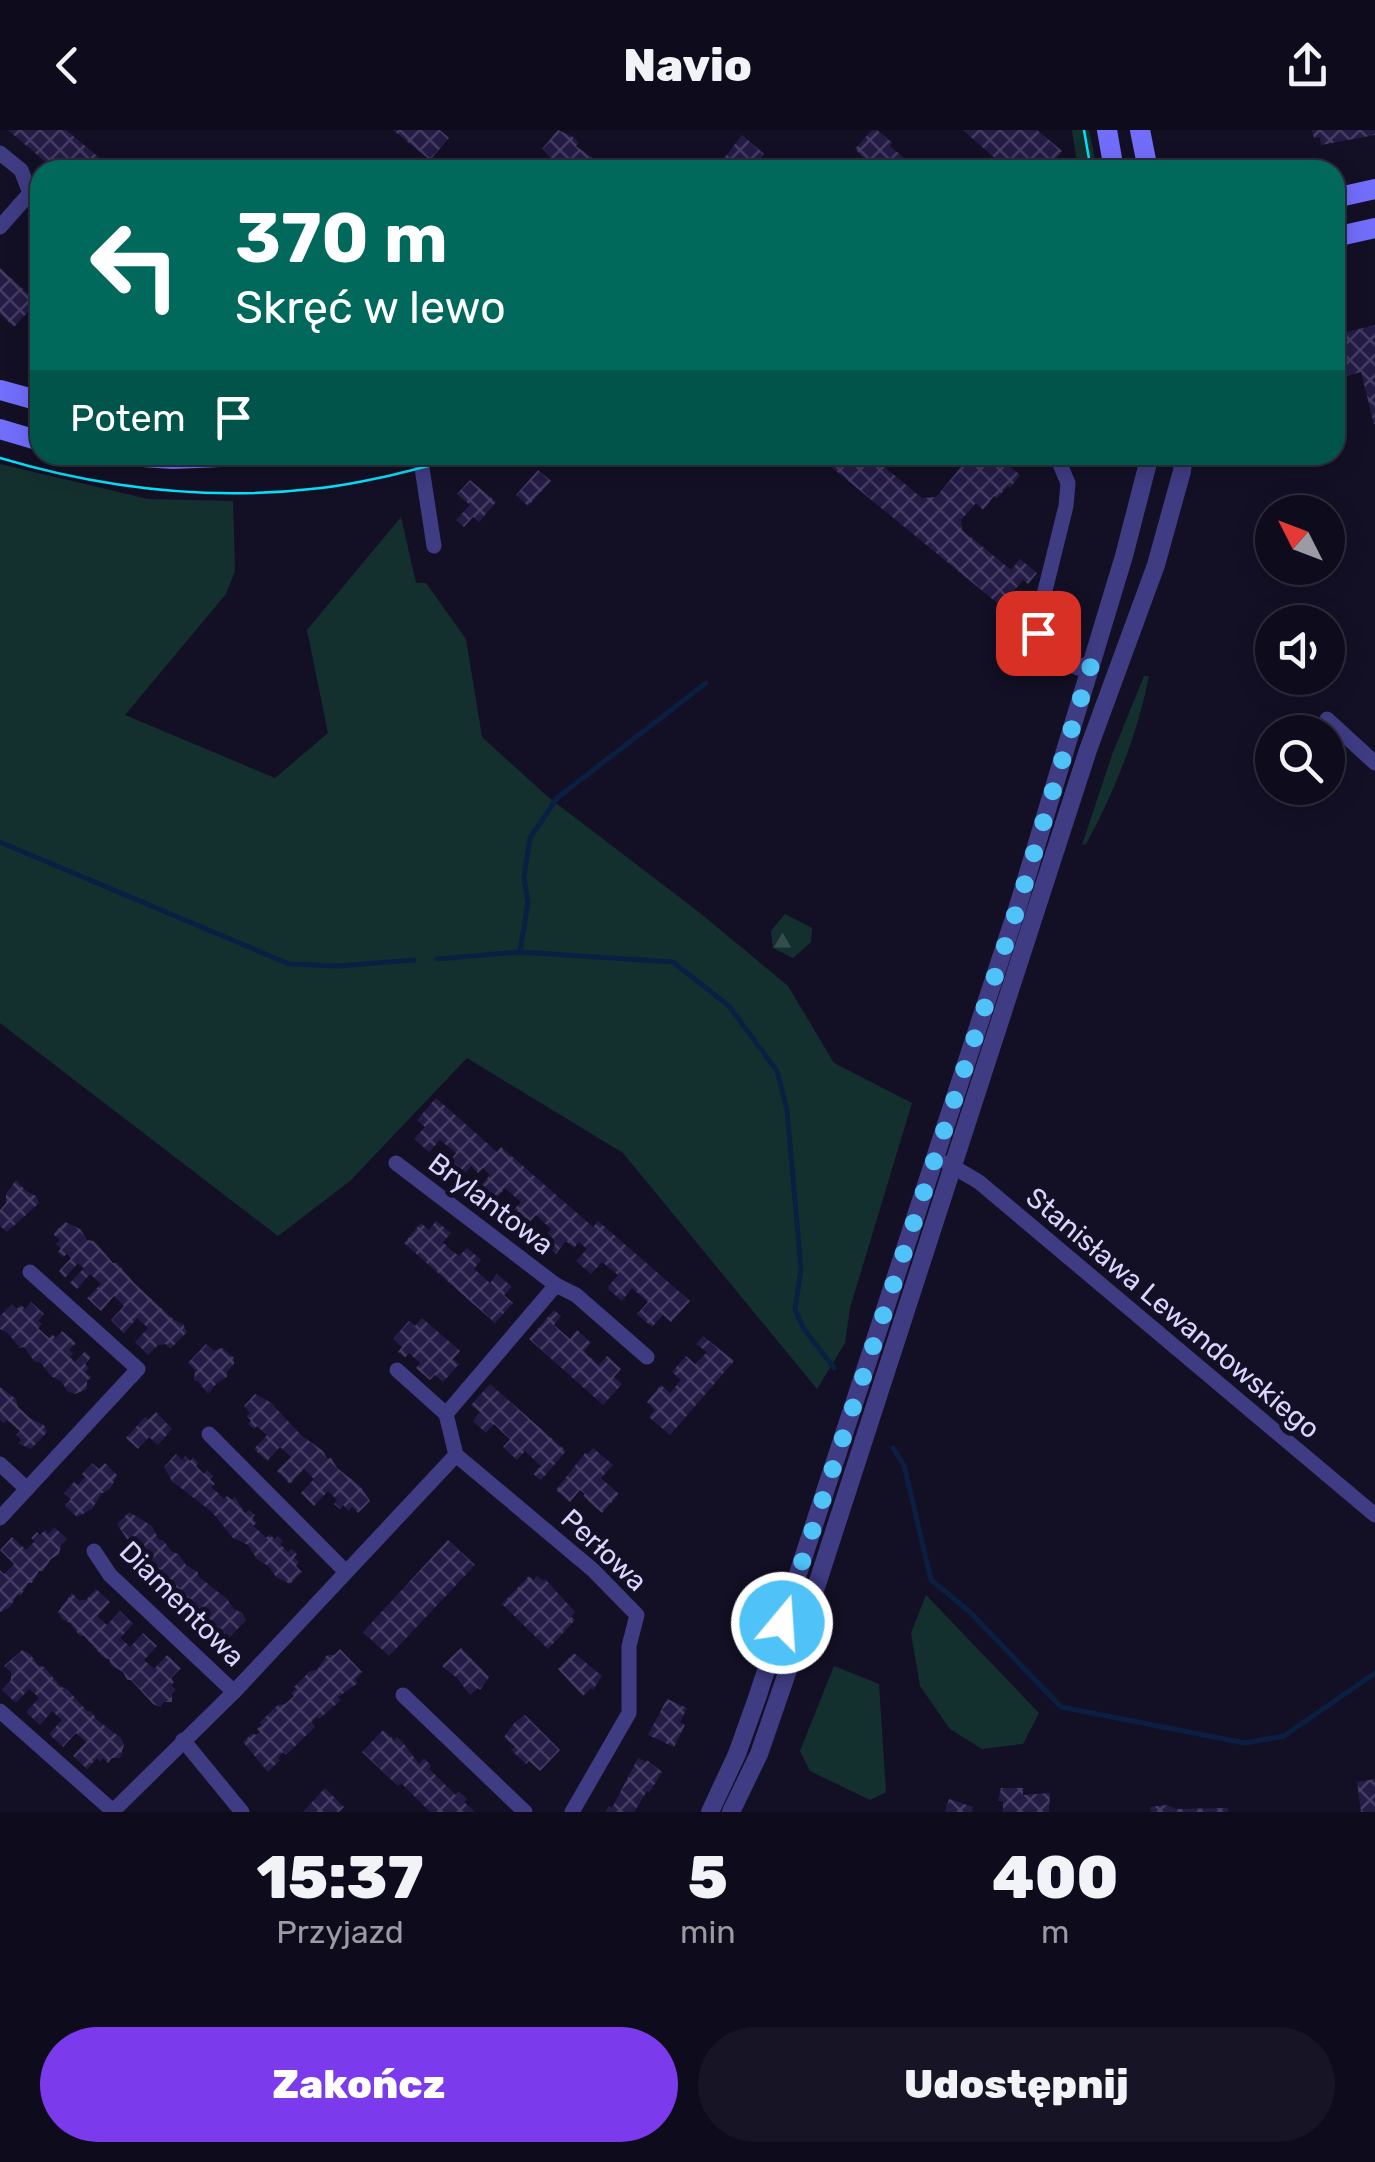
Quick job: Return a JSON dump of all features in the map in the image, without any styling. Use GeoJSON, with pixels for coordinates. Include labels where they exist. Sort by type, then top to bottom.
{"type":"FeatureCollection","features":[{"type":"Feature","properties":{"kind":"main road"},"geometry":{"type":"LineString","coordinates":[[1107,130],[1112,160]]}},
{"type":"Feature","properties":{"kind":"main road"},"geometry":{"type":"LineString","coordinates":[[1140,130],[1146,160]]}},
{"type":"Feature","properties":{"kind":"main road"},"geometry":{"type":"LineString","coordinates":[[1345,196],[1375,189]]}},
{"type":"Feature","properties":{"kind":"main road"},"geometry":{"type":"LineString","coordinates":[[1345,234],[1375,228]]}},
{"type":"Feature","properties":{"kind":"main road"},"geometry":{"type":"LineString","coordinates":[[0,390],[30,398]]}},
{"type":"Feature","properties":{"kind":"main road"},"geometry":{"type":"LineString","coordinates":[[0,429],[30,438]]}},
{"type":"Feature","properties":{"kind":"street"},"geometry":{"type":"LineString","coordinates":[[0,153],[21,170],[30,193],[0,227]]}},
{"type":"Feature","properties":{"kind":"street"},"geometry":{"type":"LineString","coordinates":[[422,465],[434,546]]}},
{"type":"Feature","properties":{"kind":"street"},"geometry":{"type":"LineString","coordinates":[[1060,465],[1068,483],[1038,618],[1043,644],[1056,656],[1078,668],[1092,662]]}},
{"type":"Feature","properties":{"kind":"street"},"geometry":{"type":"LineString","coordinates":[[710,1812],[757,1698],[1018,906],[1134,523],[1148,465]]}},
{"type":"Feature","properties":{"kind":"street"},"geometry":{"type":"LineString","coordinates":[[731,1812],[759,1754],[955,1166],[1088,750],[1156,565],[1181,465]]}},
{"type":"Feature","properties":{"kind":"street"},"geometry":{"type":"LineString","coordinates":[[1032,579],[1046,592]]}},
{"type":"Feature","properties":{"kind":"street"},"geometry":{"type":"LineString","coordinates":[[1345,736],[1375,763]]}},
{"type":"Feature","properties":{"kind":"street","name":"Stanisława Lewandowskiego"},"geometry":{"type":"LineString","coordinates":[[933,1158],[955,1166],[1375,1515]]}},
{"type":"Feature","properties":{"kind":"street","name":"Brylantowa"},"geometry":{"type":"LineString","coordinates":[[396,1162],[556,1285],[576,1295],[646,1358]]}},
{"type":"Feature","properties":{"kind":"street"},"geometry":{"type":"LineString","coordinates":[[0,1518],[138,1370],[30,1272]]}},
{"type":"Feature","properties":{"kind":"street","name":"Brylantowa"},"geometry":{"type":"LineString","coordinates":[[446,1414],[556,1285]]}},
{"type":"Feature","properties":{"kind":"street"},"geometry":{"type":"LineString","coordinates":[[396,1370],[446,1414],[456,1455]]}},
{"type":"Feature","properties":{"kind":"street"},"geometry":{"type":"LineString","coordinates":[[209,1434],[345,1571]]}},
{"type":"Feature","properties":{"kind":"street","name":"Diamentowa"},"geometry":{"type":"LineString","coordinates":[[0,1711],[112,1811],[234,1692],[456,1455]]}},
{"type":"Feature","properties":{"kind":"street","name":"Perłowa"},"geometry":{"type":"LineString","coordinates":[[456,1455],[593,1570],[637,1615],[629,1646],[629,1713],[572,1812]]}},
{"type":"Feature","properties":{"kind":"street"},"geometry":{"type":"LineString","coordinates":[[0,1464],[26,1488]]}},
{"type":"Feature","properties":{"kind":"street","name":"Diamentowa"},"geometry":{"type":"LineString","coordinates":[[94,1551],[110,1575],[234,1692]]}},
{"type":"Feature","properties":{"kind":"street"},"geometry":{"type":"LineString","coordinates":[[403,1695],[524,1812]]}},
{"type":"Feature","properties":{"kind":"street"},"geometry":{"type":"LineString","coordinates":[[183,1740],[242,1812]]}},
{"type":"Feature","properties":{"kind":"green space"},"geometry":{"type":"Polygon","coordinates":[[[1072,130],[1089,130],[1095,160],[1076,160],[1072,130]]]}},
{"type":"Feature","properties":{"kind":"green space"},"geometry":{"type":"Polygon","coordinates":[[[0,464],[148,499],[233,501],[235,571],[226,594],[125,715],[275,778],[328,733],[307,630],[401,517],[416,583],[426,583],[466,639],[482,737],[548,797],[788,986],[834,1063],[912,1103],[850,1308],[845,1343],[817,1389],[623,1153],[467,1058],[350,1181],[278,1236],[0,1023],[0,464]]]}},
{"type":"Feature","properties":{"kind":"green space"},"geometry":{"type":"Polygon","coordinates":[[[1144,676],[1149,676],[1124,762],[1097,824],[1082,845],[1112,755],[1144,676]]]}},
{"type":"Feature","properties":{"kind":"green space"},"geometry":{"type":"Polygon","coordinates":[[[785,914],[812,928],[811,942],[793,958],[773,948],[771,931],[785,914]]]}},
{"type":"Feature","properties":{"kind":"green space"},"geometry":{"type":"Polygon","coordinates":[[[926,1595],[1039,1713],[1023,1744],[982,1749],[950,1729],[920,1686],[911,1633],[926,1595]]]}},
{"type":"Feature","properties":{"kind":"green space"},"geometry":{"type":"Polygon","coordinates":[[[834,1666],[879,1684],[886,1792],[870,1800],[810,1771],[800,1751],[834,1666]]]}},
{"type":"Feature","properties":{"kind":"building"},"geometry":{"type":"Polygon","coordinates":[[[8,130],[66,130],[102,160],[43,160],[8,130]]]}},
{"type":"Feature","properties":{"kind":"building"},"geometry":{"type":"Polygon","coordinates":[[[393,130],[440,130],[449,138],[430,160],[393,130]]]}},
{"type":"Feature","properties":{"kind":"building"},"geometry":{"type":"Polygon","coordinates":[[[558,130],[573,137],[579,143],[576,146],[595,160],[553,160],[542,149],[558,130]]]}},
{"type":"Feature","properties":{"kind":"building"},"geometry":{"type":"Polygon","coordinates":[[[872,130],[877,130],[906,160],[866,160],[855,149],[872,130]]]}},
{"type":"Feature","properties":{"kind":"building"},"geometry":{"type":"Polygon","coordinates":[[[963,130],[1037,130],[1062,151],[1054,160],[997,160],[963,130]]]}},
{"type":"Feature","properties":{"kind":"building"},"geometry":{"type":"Polygon","coordinates":[[[1312,130],[1375,130],[1375,135],[1321,145],[1320,137],[1314,138],[1312,130]]]}},
{"type":"Feature","properties":{"kind":"building"},"geometry":{"type":"Polygon","coordinates":[[[742,135],[764,154],[760,160],[723,160],[742,135]]]}},
{"type":"Feature","properties":{"kind":"building"},"geometry":{"type":"Polygon","coordinates":[[[0,268],[30,296],[30,310],[14,327],[0,314],[0,268]]]}},
{"type":"Feature","properties":{"kind":"building"},"geometry":{"type":"Polygon","coordinates":[[[1375,325],[1375,424],[1361,372],[1345,377],[1345,332],[1375,325]]]}},
{"type":"Feature","properties":{"kind":"building"},"geometry":{"type":"Polygon","coordinates":[[[829,465],[882,465],[922,498],[936,497],[963,465],[1008,465],[1020,475],[1010,488],[997,498],[994,496],[983,510],[976,503],[961,520],[962,530],[1011,570],[1020,559],[1037,573],[1028,584],[1023,580],[1001,606],[829,465]]]}},
{"type":"Feature","properties":{"kind":"building"},"geometry":{"type":"Polygon","coordinates":[[[538,470],[551,481],[528,506],[516,495],[538,470]]]}},
{"type":"Feature","properties":{"kind":"building"},"geometry":{"type":"Polygon","coordinates":[[[470,480],[496,502],[479,522],[473,517],[464,527],[456,520],[470,505],[457,494],[470,480]]]}},
{"type":"Feature","properties":{"kind":"building"},"geometry":{"type":"Polygon","coordinates":[[[436,1098],[497,1152],[501,1147],[593,1227],[598,1221],[690,1301],[671,1322],[663,1315],[652,1327],[637,1314],[648,1302],[632,1288],[622,1301],[607,1288],[618,1275],[602,1262],[591,1274],[576,1261],[587,1249],[579,1242],[574,1248],[566,1241],[556,1254],[541,1241],[551,1229],[536,1215],[525,1227],[510,1214],[521,1202],[505,1188],[495,1200],[480,1187],[490,1175],[483,1168],[478,1173],[471,1166],[460,1179],[445,1166],[456,1153],[440,1140],[429,1152],[414,1139],[425,1127],[417,1120],[436,1098]]]}},
{"type":"Feature","properties":{"kind":"building"},"geometry":{"type":"Polygon","coordinates":[[[16,1180],[39,1203],[7,1232],[0,1226],[0,1210],[16,1180]]]}},
{"type":"Feature","properties":{"kind":"building"},"geometry":{"type":"Polygon","coordinates":[[[436,1221],[451,1233],[443,1242],[451,1250],[459,1256],[467,1248],[481,1260],[474,1269],[490,1283],[497,1274],[512,1287],[504,1295],[513,1303],[495,1323],[404,1243],[421,1223],[429,1230],[436,1221]]]}},
{"type":"Feature","properties":{"kind":"building"},"geometry":{"type":"Polygon","coordinates":[[[65,1222],[94,1241],[135,1284],[183,1324],[187,1332],[170,1349],[166,1344],[158,1345],[148,1355],[135,1342],[148,1328],[137,1318],[124,1333],[111,1320],[124,1306],[114,1296],[101,1311],[87,1298],[101,1284],[90,1274],[77,1289],[70,1283],[84,1268],[78,1263],[65,1278],[59,1271],[71,1258],[58,1252],[61,1248],[56,1244],[60,1240],[53,1234],[65,1222]]]}},
{"type":"Feature","properties":{"kind":"building"},"geometry":{"type":"Polygon","coordinates":[[[31,1302],[44,1314],[38,1328],[49,1338],[52,1334],[56,1338],[62,1331],[76,1343],[69,1350],[75,1362],[85,1351],[91,1357],[85,1364],[89,1368],[85,1372],[91,1377],[87,1389],[75,1394],[67,1391],[62,1382],[0,1329],[0,1316],[12,1304],[25,1309],[31,1302]]]}},
{"type":"Feature","properties":{"kind":"building"},"geometry":{"type":"Polygon","coordinates":[[[554,1310],[561,1316],[554,1325],[570,1339],[577,1330],[591,1343],[584,1351],[591,1358],[599,1365],[607,1356],[621,1369],[614,1377],[622,1384],[603,1405],[529,1339],[554,1310]]]}},
{"type":"Feature","properties":{"kind":"building"},"geometry":{"type":"Polygon","coordinates":[[[422,1318],[460,1351],[453,1359],[459,1364],[443,1382],[435,1375],[430,1380],[416,1368],[420,1363],[409,1353],[405,1358],[398,1352],[402,1347],[393,1339],[409,1321],[415,1326],[422,1318]]]}},
{"type":"Feature","properties":{"kind":"building"},"geometry":{"type":"Polygon","coordinates":[[[703,1336],[734,1361],[670,1435],[649,1417],[655,1410],[647,1402],[661,1385],[670,1393],[681,1380],[672,1372],[686,1356],[695,1364],[707,1352],[696,1344],[703,1336]]]}},
{"type":"Feature","properties":{"kind":"building"},"geometry":{"type":"Polygon","coordinates":[[[206,1344],[214,1351],[222,1348],[234,1358],[227,1377],[208,1394],[194,1381],[195,1370],[188,1363],[206,1344]]]}},
{"type":"Feature","properties":{"kind":"building"},"geometry":{"type":"Polygon","coordinates":[[[490,1384],[566,1451],[541,1480],[533,1474],[541,1466],[525,1451],[517,1460],[503,1447],[510,1439],[494,1424],[486,1433],[473,1421],[480,1412],[471,1405],[490,1384]]]}},
{"type":"Feature","properties":{"kind":"building"},"geometry":{"type":"Polygon","coordinates":[[[0,1387],[16,1399],[18,1407],[31,1419],[44,1425],[47,1432],[31,1449],[18,1443],[21,1440],[16,1435],[20,1431],[7,1420],[0,1420],[0,1387]]]}},
{"type":"Feature","properties":{"kind":"building"},"geometry":{"type":"Polygon","coordinates":[[[255,1394],[270,1402],[360,1486],[370,1501],[358,1513],[343,1505],[340,1509],[328,1491],[314,1506],[301,1493],[314,1479],[304,1469],[290,1484],[277,1471],[291,1457],[280,1447],[267,1461],[254,1449],[267,1435],[248,1424],[250,1413],[244,1406],[255,1394]]]}},
{"type":"Feature","properties":{"kind":"building"},"geometry":{"type":"Polygon","coordinates":[[[156,1412],[172,1429],[158,1445],[149,1437],[138,1449],[126,1438],[145,1417],[148,1420],[156,1412]]]}},
{"type":"Feature","properties":{"kind":"building"},"geometry":{"type":"Polygon","coordinates":[[[593,1448],[613,1465],[601,1478],[619,1494],[602,1513],[580,1490],[570,1502],[556,1490],[593,1448]]]}},
{"type":"Feature","properties":{"kind":"building"},"geometry":{"type":"Polygon","coordinates":[[[176,1454],[182,1460],[185,1456],[190,1461],[193,1458],[204,1474],[207,1470],[213,1476],[210,1479],[215,1484],[211,1487],[224,1499],[235,1497],[246,1513],[249,1510],[255,1515],[252,1518],[257,1523],[253,1526],[266,1538],[270,1534],[274,1539],[278,1536],[288,1552],[291,1549],[297,1554],[296,1566],[302,1572],[290,1584],[276,1577],[248,1545],[233,1538],[212,1512],[172,1481],[164,1467],[176,1454]]]}},
{"type":"Feature","properties":{"kind":"building"},"geometry":{"type":"Polygon","coordinates":[[[92,1463],[99,1469],[105,1463],[117,1475],[92,1509],[77,1517],[65,1506],[71,1499],[64,1493],[74,1482],[78,1485],[92,1463]]]}},
{"type":"Feature","properties":{"kind":"building"},"geometry":{"type":"Polygon","coordinates":[[[129,1512],[152,1526],[159,1540],[242,1613],[246,1620],[230,1637],[218,1633],[211,1641],[197,1628],[204,1621],[200,1609],[188,1605],[181,1613],[168,1600],[175,1593],[166,1578],[159,1578],[152,1586],[138,1573],[145,1566],[140,1555],[144,1551],[127,1539],[117,1524],[129,1512]]]}},
{"type":"Feature","properties":{"kind":"building"},"geometry":{"type":"Polygon","coordinates":[[[54,1527],[67,1539],[59,1554],[39,1571],[10,1607],[0,1612],[0,1570],[4,1574],[14,1564],[0,1550],[12,1537],[26,1550],[37,1532],[40,1535],[45,1530],[48,1534],[54,1527]]]}},
{"type":"Feature","properties":{"kind":"building"},"geometry":{"type":"Polygon","coordinates":[[[448,1540],[475,1565],[389,1656],[363,1632],[448,1540]]]}},
{"type":"Feature","properties":{"kind":"building"},"geometry":{"type":"Polygon","coordinates":[[[529,1576],[533,1580],[537,1576],[545,1579],[575,1612],[571,1617],[575,1620],[548,1649],[502,1604],[529,1576]]]}},
{"type":"Feature","properties":{"kind":"building"},"geometry":{"type":"Polygon","coordinates":[[[96,1589],[110,1602],[97,1616],[107,1625],[120,1611],[133,1624],[120,1638],[130,1647],[143,1633],[157,1646],[144,1660],[154,1669],[167,1655],[181,1668],[171,1678],[176,1690],[172,1702],[164,1702],[160,1707],[153,1704],[62,1619],[58,1612],[72,1593],[79,1600],[86,1600],[96,1589]]]}},
{"type":"Feature","properties":{"kind":"building"},"geometry":{"type":"Polygon","coordinates":[[[461,1648],[489,1677],[480,1690],[470,1695],[442,1666],[461,1648]]]}},
{"type":"Feature","properties":{"kind":"building"},"geometry":{"type":"Polygon","coordinates":[[[340,1649],[362,1672],[355,1680],[358,1683],[311,1722],[315,1727],[286,1755],[283,1752],[268,1772],[243,1742],[260,1732],[260,1722],[278,1705],[294,1696],[294,1687],[310,1671],[317,1670],[327,1655],[340,1649]]]}},
{"type":"Feature","properties":{"kind":"building"},"geometry":{"type":"Polygon","coordinates":[[[22,1650],[121,1738],[124,1745],[120,1758],[112,1758],[108,1763],[97,1758],[87,1769],[73,1756],[86,1742],[76,1733],[63,1747],[49,1734],[62,1720],[52,1711],[40,1725],[26,1712],[39,1698],[34,1693],[29,1689],[16,1703],[2,1690],[11,1680],[11,1672],[4,1666],[22,1650]]]}},
{"type":"Feature","properties":{"kind":"building"},"geometry":{"type":"Polygon","coordinates":[[[574,1653],[602,1676],[593,1690],[583,1696],[558,1669],[574,1653]]]}},
{"type":"Feature","properties":{"kind":"building"},"geometry":{"type":"Polygon","coordinates":[[[667,1699],[687,1708],[680,1722],[685,1725],[674,1747],[648,1735],[667,1699]]]}},
{"type":"Feature","properties":{"kind":"building"},"geometry":{"type":"Polygon","coordinates":[[[525,1715],[560,1750],[540,1771],[511,1750],[515,1747],[504,1737],[525,1715]]]}},
{"type":"Feature","properties":{"kind":"building"},"geometry":{"type":"Polygon","coordinates":[[[383,1730],[394,1740],[397,1737],[419,1764],[424,1758],[431,1766],[429,1769],[456,1795],[459,1792],[467,1799],[464,1802],[475,1812],[430,1812],[401,1783],[398,1786],[362,1752],[383,1730]]]}},
{"type":"Feature","properties":{"kind":"building"},"geometry":{"type":"Polygon","coordinates":[[[638,1758],[662,1772],[634,1812],[605,1812],[609,1806],[612,1808],[638,1758]]]}},
{"type":"Feature","properties":{"kind":"building"},"geometry":{"type":"Polygon","coordinates":[[[1375,1779],[1375,1812],[1361,1812],[1357,1782],[1375,1779]]]}},
{"type":"Feature","properties":{"kind":"building"},"geometry":{"type":"Polygon","coordinates":[[[325,1788],[344,1807],[339,1812],[303,1812],[325,1788]]]}},
{"type":"Feature","properties":{"kind":"building"},"geometry":{"type":"Polygon","coordinates":[[[1001,1788],[1023,1788],[1023,1795],[1050,1793],[1049,1812],[1003,1812],[1003,1801],[998,1801],[1001,1788]]]}},
{"type":"Feature","properties":{"kind":"building"},"geometry":{"type":"Polygon","coordinates":[[[949,1799],[973,1807],[972,1812],[945,1812],[949,1799]]]}},
{"type":"Feature","properties":{"kind":"building"},"geometry":{"type":"Polygon","coordinates":[[[1166,1805],[1176,1809],[1228,1808],[1228,1812],[1151,1812],[1150,1807],[1166,1805]]]}},
{"type":"Feature","properties":{"kind":"waterway"},"geometry":{"type":"LineString","coordinates":[[520,952],[528,903],[524,877],[530,838],[557,798],[706,683]]}},
{"type":"Feature","properties":{"kind":"waterway"},"geometry":{"type":"LineString","coordinates":[[0,842],[289,964],[339,966],[414,960]]}},
{"type":"Feature","properties":{"kind":"waterway"},"geometry":{"type":"LineString","coordinates":[[437,959],[520,952],[673,962],[729,1006],[777,1071],[787,1110],[801,1269],[795,1310],[804,1329],[834,1368]]}},
{"type":"Feature","properties":{"kind":"waterway"},"geometry":{"type":"LineString","coordinates":[[893,1448],[904,1465],[931,1580],[969,1611],[1061,1707],[1245,1743],[1284,1736],[1375,1673]]}},
{"type":"Feature","properties":{"kind":"tram line"},"geometry":{"type":"LineString","coordinates":[[1084,130],[1089,160]]}},
{"type":"Feature","properties":{"kind":"tram line"},"geometry":{"type":"LineString","coordinates":[[0,458],[119,485],[240,493],[340,485],[433,465]]}},
{"type":"Feature","properties":{"kind":"route"},"geometry":{"type":"LineString","coordinates":[[782,1623],[1018,906],[1092,662],[1078,668],[1065,662],[1043,644],[1038,633]]}}]}
